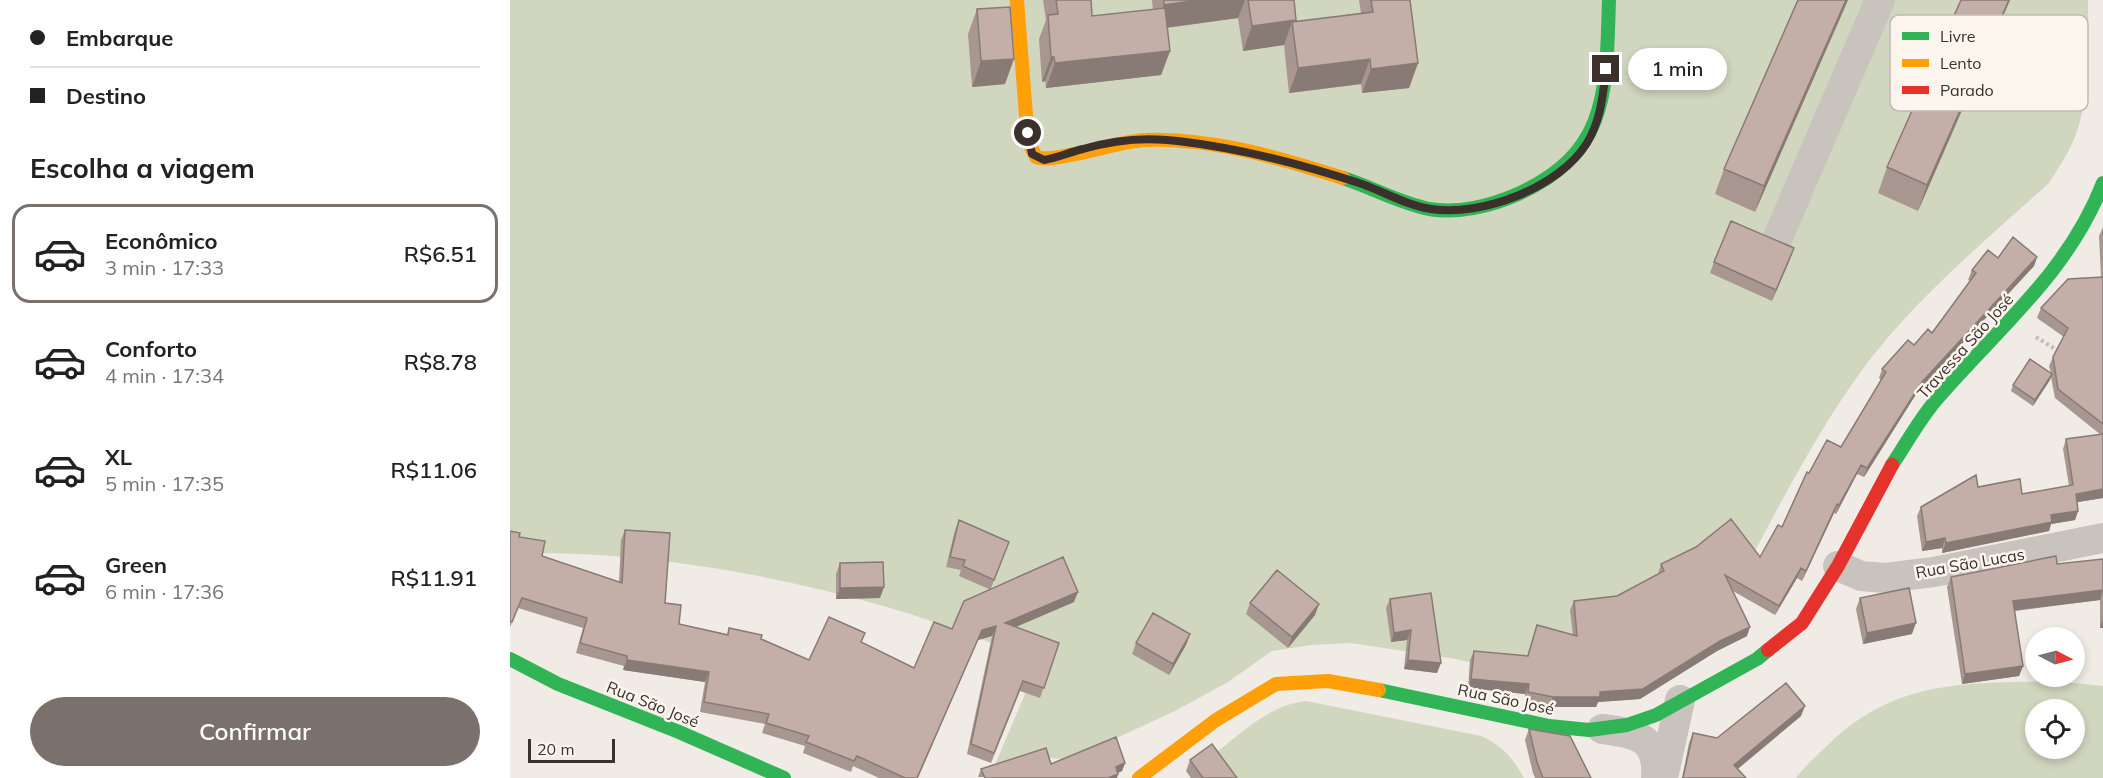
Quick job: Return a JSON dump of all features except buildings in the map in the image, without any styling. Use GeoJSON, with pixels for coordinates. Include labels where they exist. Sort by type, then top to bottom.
{"type":"FeatureCollection","features":[{"type":"Feature","properties":{"kind":"street"},"geometry":{"type":"LineString","coordinates":[[1017,0],[1028,141],[1032,154],[1039,159],[1048,160],[1114,142],[1177,141],[1307,169],[1361,184],[1402,202],[1444,210],[1490,204],[1518,195],[1544,183],[1578,155],[1594,127],[1603,100],[1609,0]]}},
{"type":"Feature","properties":{"kind":"street"},"geometry":{"type":"LineString","coordinates":[[1778,237],[1880,0]]}},
{"type":"Feature","properties":{"kind":"street","name":"Travessa São José"},"geometry":{"type":"LineString","coordinates":[[1838,566],[1890,468],[1934,402],[2053,273],[2076,240],[2093,209],[2103,183]]}},
{"type":"Feature","properties":{"kind":"street","name":"Rua São Lucas"},"geometry":{"type":"LineString","coordinates":[[1838,566],[1861,576],[1885,578],[1934,572],[2103,538]]}},
{"type":"Feature","properties":{"kind":"street","name":"Rua São José"},"geometry":{"type":"LineString","coordinates":[[1139,778],[1216,720],[1256,694],[1276,684],[1292,682],[1328,681],[1434,700],[1559,728],[1602,729],[1627,725],[1649,718],[1757,659],[1802,623],[1838,566]]}},
{"type":"Feature","properties":{"kind":"street","name":"Rua São José"},"geometry":{"type":"LineString","coordinates":[[510,659],[558,684],[679,732],[784,778]]}},
{"type":"Feature","properties":{"kind":"street"},"geometry":{"type":"LineString","coordinates":[[1663,778],[1680,700]]}},
{"type":"Feature","properties":{"kind":"street"},"geometry":{"type":"LineString","coordinates":[[1602,729],[1634,734],[1649,744],[1655,761],[1656,778]]}},
{"type":"Feature","properties":{"kind":"path"},"geometry":{"type":"LineString","coordinates":[[2010,320],[2066,356]]}},
{"type":"Feature","properties":{"kind":"green space"},"geometry":{"type":"Polygon","coordinates":[[[510,0],[2088,0],[2088,15],[1890,15],[1890,111],[2082,111],[2081,118],[2067,153],[2049,183],[1929,293],[1865,366],[1799,470],[1700,650],[1542,677],[1450,658],[1351,643],[1311,645],[1272,651],[1228,682],[1175,711],[1069,760],[1043,757],[994,767],[1039,661],[897,610],[754,575],[657,560],[559,553],[510,553],[510,0]]]}},
{"type":"Feature","properties":{"kind":"green space"},"geometry":{"type":"Polygon","coordinates":[[[2025,682],[2025,687],[2085,687],[2085,684],[2103,686],[2103,778],[1796,778],[1815,757],[1854,723],[1880,707],[1907,696],[1934,689],[2025,682]]]}},
{"type":"Feature","properties":{"kind":"green space"},"geometry":{"type":"Polygon","coordinates":[[[1306,701],[1481,736],[1506,753],[1524,778],[1235,778],[1217,752],[1269,713],[1293,703],[1306,701]]]}},
{"type":"Feature","properties":{"kind":"traffic: fast"},"geometry":{"type":"LineString","coordinates":[[1343,178],[1418,206],[1451,210],[1474,208],[1497,202],[1518,194],[1548,177],[1571,159],[1586,138],[1597,115],[1606,62],[1609,0]]}},
{"type":"Feature","properties":{"kind":"traffic: fast"},"geometry":{"type":"LineString","coordinates":[[1892,465],[1936,400],[2051,272],[2071,245],[2103,183]]}},
{"type":"Feature","properties":{"kind":"traffic: fast"},"geometry":{"type":"LineString","coordinates":[[1379,690],[1549,726],[1589,730],[1627,725],[1656,715],[1757,659],[1768,650]]}},
{"type":"Feature","properties":{"kind":"traffic: fast"},"geometry":{"type":"LineString","coordinates":[[510,659],[558,684],[679,732],[784,778]]}},
{"type":"Feature","properties":{"kind":"traffic: slow"},"geometry":{"type":"LineString","coordinates":[[1017,0],[1028,141],[1036,157],[1071,155],[1133,141],[1169,140],[1245,150],[1343,178]]}},
{"type":"Feature","properties":{"kind":"traffic: slow"},"geometry":{"type":"LineString","coordinates":[[1139,778],[1216,720],[1276,684],[1328,681],[1379,690]]}},
{"type":"Feature","properties":{"kind":"traffic: jam"},"geometry":{"type":"LineString","coordinates":[[1768,650],[1802,623],[1838,566],[1892,465]]}},
{"type":"Feature","properties":{"kind":"route"},"geometry":{"type":"LineString","coordinates":[[1028,133],[1029,148],[1032,154],[1044,160],[1114,142],[1177,141],[1226,149],[1329,174],[1419,207],[1432,210],[1458,209],[1490,204],[1518,195],[1544,183],[1567,166],[1587,142],[1599,115],[1606,69]]}}]}
